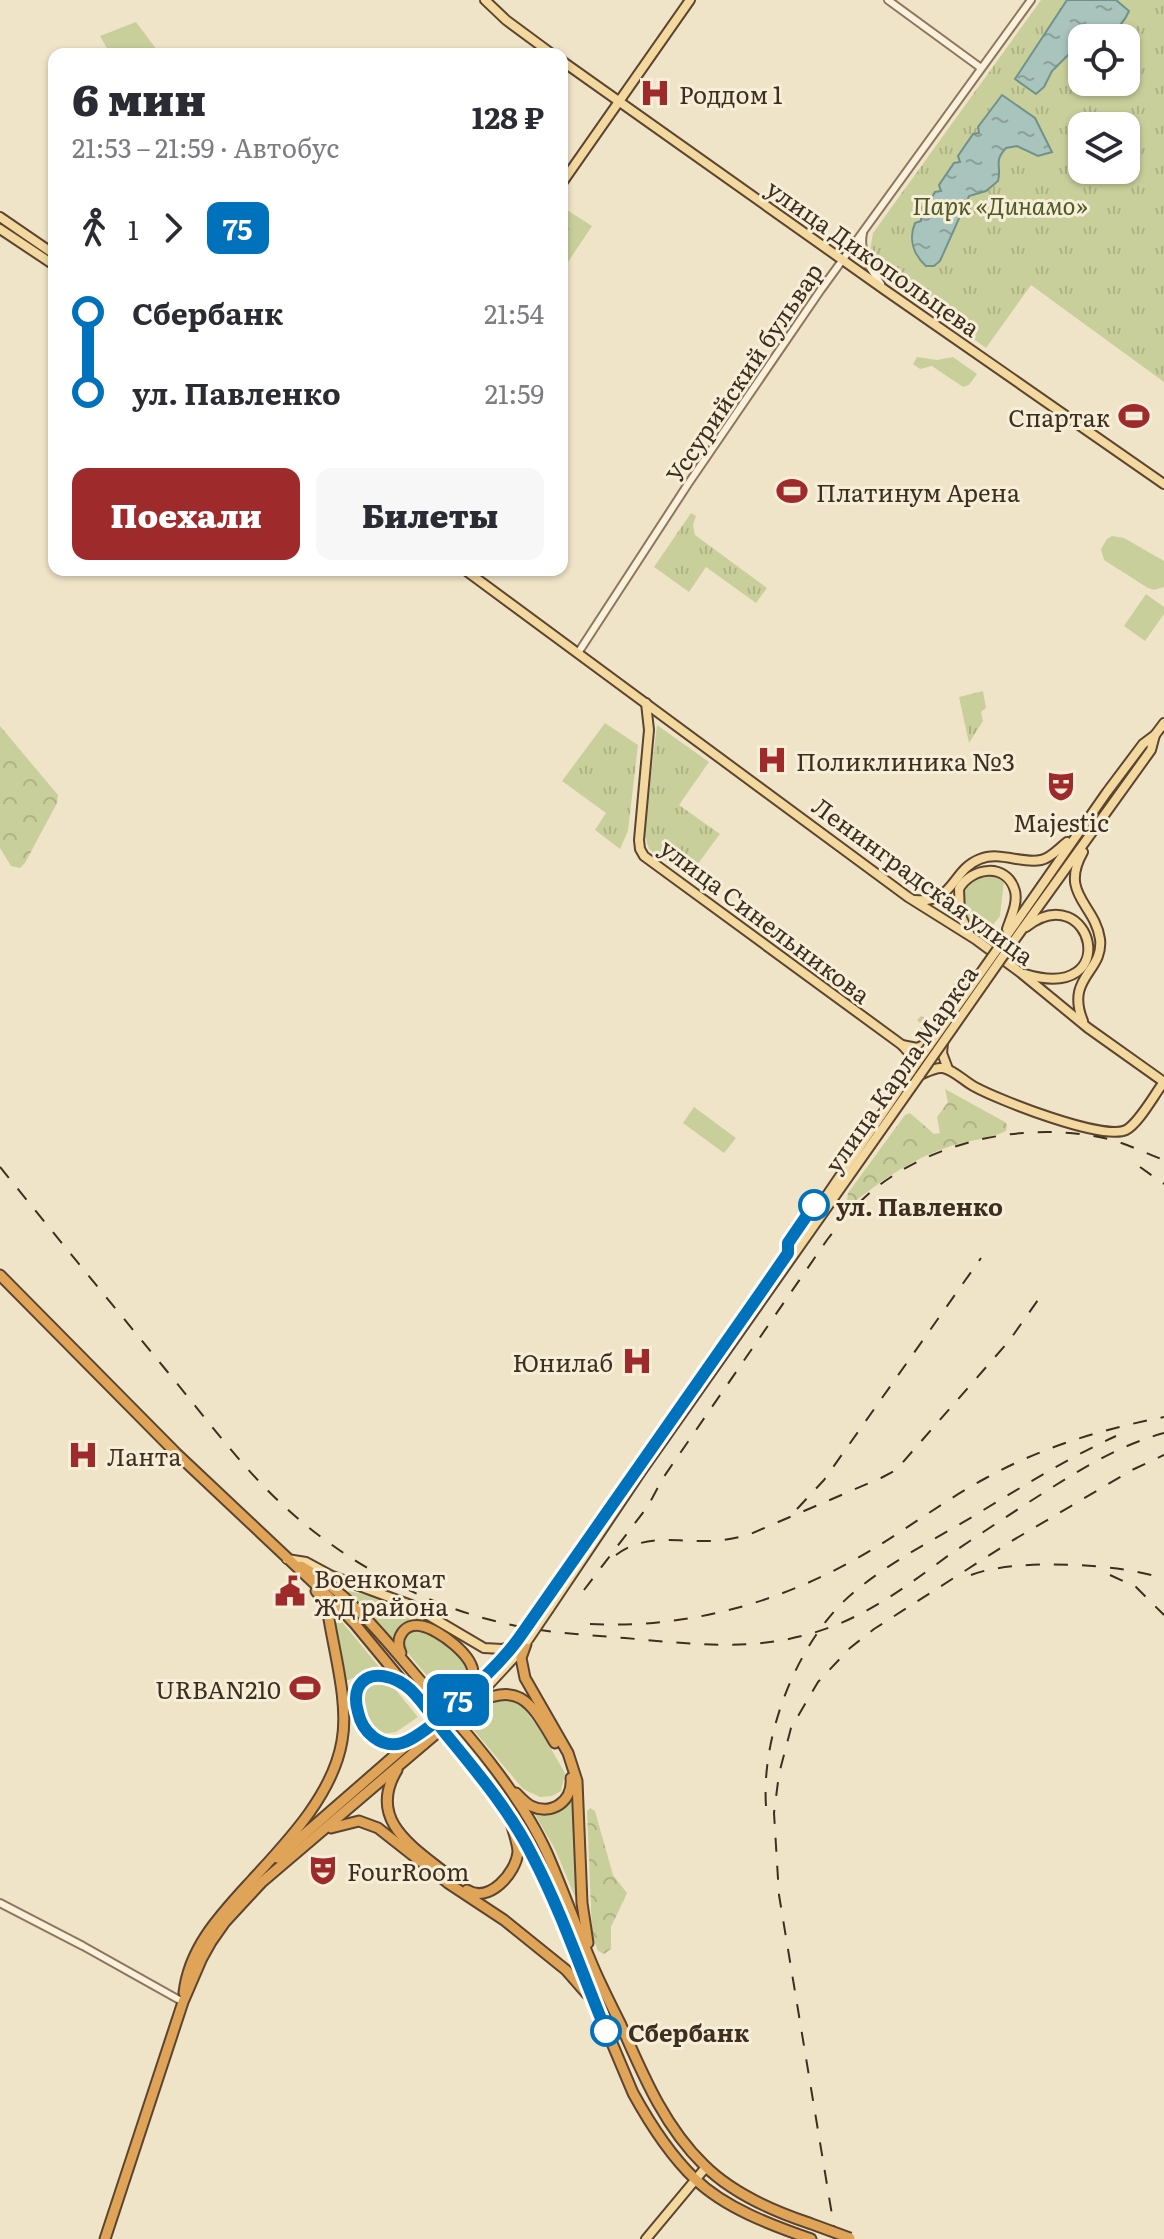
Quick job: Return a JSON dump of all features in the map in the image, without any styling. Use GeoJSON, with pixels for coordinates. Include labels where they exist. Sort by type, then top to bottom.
{"type":"FeatureCollection","features":[{"type":"Feature","properties":{"kind":"highway"},"geometry":{"type":"LineString","coordinates":[[0,1275],[177,1454],[355,1624],[509,1815],[534,1858],[623,2070],[647,2119],[663,2143],[696,2181],[751,2215],[811,2239]]}},
{"type":"Feature","properties":{"kind":"highway"},"geometry":{"type":"LineString","coordinates":[[256,1876],[420,1740],[465,1702],[500,1694],[520,1698],[530,1704],[550,1734],[572,1782],[567,1799],[560,1805],[544,1809],[527,1803],[508,1786],[481,1751],[438,1700],[395,1650],[338,1591],[316,1574],[287,1559]]}},
{"type":"Feature","properties":{"kind":"highway"},"geometry":{"type":"LineString","coordinates":[[183,2002],[185,1978],[204,1937],[327,1787],[343,1740],[344,1716],[328,1613],[321,1597],[287,1559]]}},
{"type":"Feature","properties":{"kind":"highway"},"geometry":{"type":"LineString","coordinates":[[438,1700],[399,1651],[400,1634],[408,1627],[430,1629],[468,1656],[473,1677],[465,1702]]}},
{"type":"Feature","properties":{"kind":"highway"},"geometry":{"type":"LineString","coordinates":[[524,1641],[521,1658],[525,1678],[568,1753],[577,1781],[583,1919],[596,1973]]}},
{"type":"Feature","properties":{"kind":"highway"},"geometry":{"type":"LineString","coordinates":[[410,1689],[391,1677],[371,1677],[359,1688],[358,1715],[367,1731],[381,1743],[420,1740]]}},
{"type":"Feature","properties":{"kind":"highway"},"geometry":{"type":"LineString","coordinates":[[420,1740],[392,1779],[388,1793],[394,1826],[403,1838],[473,1893],[490,1892],[514,1863],[518,1851],[509,1815]]}},
{"type":"Feature","properties":{"kind":"highway"},"geometry":{"type":"LineString","coordinates":[[481,1751],[529,1819],[546,1851],[596,1973],[662,2111],[677,2134],[706,2167],[756,2200],[851,2239]]}},
{"type":"Feature","properties":{"kind":"highway"},"geometry":{"type":"LineString","coordinates":[[105,2239],[183,2002],[211,1942],[262,1882],[405,1760]]}},
{"type":"Feature","properties":{"kind":"highway"},"geometry":{"type":"LineString","coordinates":[[317,1836],[332,1827],[353,1822],[368,1823],[378,1828],[448,1883],[504,1920],[566,1970],[596,2007]]}},
{"type":"Feature","properties":{"kind":"main road"},"geometry":{"type":"LineString","coordinates":[[485,0],[544,48]]}},
{"type":"Feature","properties":{"kind":"main road"},"geometry":{"type":"LineString","coordinates":[[568,174],[690,0]]}},
{"type":"Feature","properties":{"kind":"main road","name":"улица Дикопольцева"},"geometry":{"type":"LineString","coordinates":[[568,65],[1164,484]]}},
{"type":"Feature","properties":{"kind":"main road"},"geometry":{"type":"LineString","coordinates":[[0,217],[48,250]]}},
{"type":"Feature","properties":{"kind":"main road"},"geometry":{"type":"LineString","coordinates":[[0,229],[48,261]]}},
{"type":"Feature","properties":{"kind":"main road","name":"Ленинградская улица"},"geometry":{"type":"LineString","coordinates":[[473,576],[911,898],[975,939],[1088,1028],[1164,1082]]}},
{"type":"Feature","properties":{"kind":"main road","name":"улица Синельникова"},"geometry":{"type":"LineString","coordinates":[[646,702],[649,730],[639,840],[644,856],[902,1045]]}},
{"type":"Feature","properties":{"kind":"main road"},"geometry":{"type":"LineString","coordinates":[[649,730],[653,724],[667,718]]}},
{"type":"Feature","properties":{"kind":"main road","name":"улица Карла Маркса"},"geometry":{"type":"LineString","coordinates":[[545,1606],[916,1072],[944,1040],[1073,838],[1143,744],[1164,723]]}},
{"type":"Feature","properties":{"kind":"main road","name":"улица Карла Маркса"},"geometry":{"type":"LineString","coordinates":[[1004,947],[1102,819],[1151,750],[1155,735]]}},
{"type":"Feature","properties":{"kind":"main road"},"geometry":{"type":"LineString","coordinates":[[1088,1028],[1077,1001],[1078,992],[1096,958],[1100,941],[1097,929],[1078,895],[1076,874],[1081,856],[1102,819]]}},
{"type":"Feature","properties":{"kind":"main road"},"geometry":{"type":"LineString","coordinates":[[975,939],[965,927],[960,914],[958,892],[958,884],[969,866],[981,858],[992,856],[1044,859],[1073,838]]}},
{"type":"Feature","properties":{"kind":"main road"},"geometry":{"type":"LineString","coordinates":[[911,898],[937,898],[973,874],[985,870],[1001,874],[1011,882],[1015,891],[1004,947]]}},
{"type":"Feature","properties":{"kind":"main road"},"geometry":{"type":"LineString","coordinates":[[465,1702],[509,1665],[545,1606],[916,1072],[932,1041],[1004,947],[1033,922],[1045,917],[1062,916],[1078,924],[1088,937],[1089,953],[1083,967],[1072,975],[1056,978],[1021,973]]}},
{"type":"Feature","properties":{"kind":"main road"},"geometry":{"type":"LineString","coordinates":[[944,1040],[942,1053],[948,1069]]}},
{"type":"Feature","properties":{"kind":"main road"},"geometry":{"type":"LineString","coordinates":[[902,1045],[917,1048],[932,1041]]}},
{"type":"Feature","properties":{"kind":"main road"},"geometry":{"type":"LineString","coordinates":[[902,1045],[912,1056],[916,1072]]}},
{"type":"Feature","properties":{"kind":"main road"},"geometry":{"type":"LineString","coordinates":[[916,1072],[948,1069],[975,1087],[1020,1107],[1111,1132],[1122,1132],[1131,1126],[1164,1082]]}},
{"type":"Feature","properties":{"kind":"main road"},"geometry":{"type":"LineString","coordinates":[[287,1559],[306,1562],[332,1576],[411,1605],[484,1648],[502,1649],[524,1641]]}},
{"type":"Feature","properties":{"kind":"main road"},"geometry":{"type":"LineString","coordinates":[[465,1702],[513,1646]]}},
{"type":"Feature","properties":{"kind":"main road"},"geometry":{"type":"LineString","coordinates":[[646,2239],[706,2167]]}},
{"type":"Feature","properties":{"kind":"street"},"geometry":{"type":"LineString","coordinates":[[888,0],[981,68]]}},
{"type":"Feature","properties":{"kind":"street","name":"Уссурийский бульвар"},"geometry":{"type":"LineString","coordinates":[[578,653],[688,484],[843,259],[1031,0]]}},
{"type":"Feature","properties":{"kind":"street"},"geometry":{"type":"LineString","coordinates":[[864,229],[861,244],[864,258],[885,290]]}},
{"type":"Feature","properties":{"kind":"street"},"geometry":{"type":"LineString","coordinates":[[0,1903],[183,2002]]}},
{"type":"Feature","properties":{"kind":"green space","name":"Парк «Динамо»"},"geometry":{"type":"Polygon","coordinates":[[[1041,0],[1164,0],[1164,382],[1031,285],[986,348],[868,262],[873,233],[1041,0]]]}},
{"type":"Feature","properties":{"kind":"green space"},"geometry":{"type":"Polygon","coordinates":[[[136,22],[156,48],[107,48],[100,36],[136,22]]]}},
{"type":"Feature","properties":{"kind":"green space"},"geometry":{"type":"Polygon","coordinates":[[[568,211],[592,226],[568,262],[568,211]]]}},
{"type":"Feature","properties":{"kind":"green space"},"geometry":{"type":"Polygon","coordinates":[[[917,357],[937,360],[953,357],[977,374],[969,385],[963,387],[932,366],[920,369],[913,364],[917,357]]]}},
{"type":"Feature","properties":{"kind":"green space"},"geometry":{"type":"Polygon","coordinates":[[[691,513],[696,516],[693,525],[695,535],[767,588],[756,603],[706,567],[689,592],[654,567],[691,513]]]}},
{"type":"Feature","properties":{"kind":"green space"},"geometry":{"type":"Polygon","coordinates":[[[1112,536],[1124,538],[1164,561],[1164,587],[1148,588],[1104,560],[1101,549],[1112,536]]]}},
{"type":"Feature","properties":{"kind":"green space"},"geometry":{"type":"Polygon","coordinates":[[[1146,594],[1164,607],[1164,614],[1145,641],[1124,626],[1146,594]]]}},
{"type":"Feature","properties":{"kind":"green space"},"geometry":{"type":"Polygon","coordinates":[[[983,691],[986,708],[981,712],[983,721],[969,743],[959,697],[983,691]]]}},
{"type":"Feature","properties":{"kind":"green space"},"geometry":{"type":"Polygon","coordinates":[[[605,723],[638,745],[628,831],[620,849],[595,830],[606,813],[562,781],[605,723]]]}},
{"type":"Feature","properties":{"kind":"green space"},"geometry":{"type":"Polygon","coordinates":[[[657,725],[709,762],[679,805],[720,834],[689,876],[649,849],[644,833],[657,725]]]}},
{"type":"Feature","properties":{"kind":"green space"},"geometry":{"type":"Polygon","coordinates":[[[0,726],[58,795],[57,803],[20,868],[11,866],[0,848],[0,726]]]}},
{"type":"Feature","properties":{"kind":"green space"},"geometry":{"type":"Polygon","coordinates":[[[986,874],[1004,881],[1000,916],[989,930],[993,934],[989,937],[965,921],[963,900],[966,886],[986,874]]]}},
{"type":"Feature","properties":{"kind":"green space"},"geometry":{"type":"Polygon","coordinates":[[[961,980],[964,986],[932,1034],[922,1037],[922,1025],[917,1020],[921,1016],[931,1018],[956,981],[961,980]]]}},
{"type":"Feature","properties":{"kind":"green space"},"geometry":{"type":"Polygon","coordinates":[[[945,1089],[1005,1122],[1006,1131],[924,1157],[849,1204],[848,1193],[905,1115],[910,1113],[934,1134],[940,1133],[937,1117],[948,1102],[945,1089]]]}},
{"type":"Feature","properties":{"kind":"green space"},"geometry":{"type":"Polygon","coordinates":[[[694,1107],[736,1138],[724,1153],[683,1123],[694,1107]]]}},
{"type":"Feature","properties":{"kind":"green space"},"geometry":{"type":"Polygon","coordinates":[[[349,1591],[399,1606],[425,1621],[405,1625],[394,1641],[348,1594],[349,1591]]]}},
{"type":"Feature","properties":{"kind":"green space"},"geometry":{"type":"Polygon","coordinates":[[[333,1611],[380,1668],[343,1682],[333,1611]]]}},
{"type":"Feature","properties":{"kind":"green space"},"geometry":{"type":"Polygon","coordinates":[[[413,1630],[444,1642],[466,1669],[443,1695],[402,1646],[405,1635],[413,1630]]]}},
{"type":"Feature","properties":{"kind":"green space"},"geometry":{"type":"Polygon","coordinates":[[[373,1681],[389,1682],[418,1717],[396,1732],[382,1734],[370,1723],[362,1709],[362,1695],[373,1681]]]}},
{"type":"Feature","properties":{"kind":"green space"},"geometry":{"type":"Polygon","coordinates":[[[504,1699],[521,1705],[539,1728],[565,1773],[561,1791],[552,1796],[540,1797],[523,1789],[466,1721],[491,1703],[504,1699]]]}},
{"type":"Feature","properties":{"kind":"green space"},"geometry":{"type":"Polygon","coordinates":[[[575,1796],[578,1904],[555,1849],[533,1811],[563,1807],[575,1796]]]}},
{"type":"Feature","properties":{"kind":"green space"},"geometry":{"type":"Polygon","coordinates":[[[590,1808],[595,1811],[613,1875],[627,1893],[611,1927],[611,1949],[604,1954],[598,1951],[592,1934],[587,1811],[590,1808]]]}},
{"type":"Feature","properties":{"kind":"water"},"geometry":{"type":"Polygon","coordinates":[[[1067,0],[1116,0],[1129,11],[1121,24],[1068,24],[1068,55],[1036,94],[1015,79],[1067,0]]]}},
{"type":"Feature","properties":{"kind":"water"},"geometry":{"type":"Polygon","coordinates":[[[1002,95],[1035,118],[1052,152],[1038,156],[1017,146],[1006,148],[999,161],[998,181],[986,191],[969,196],[940,261],[934,266],[926,266],[913,247],[915,223],[921,221],[921,215],[935,192],[941,191],[939,185],[954,163],[960,162],[958,156],[973,134],[979,133],[978,127],[1002,95]]]}},
{"type":"Feature","properties":{"kind":"railway"},"geometry":{"type":"LineString","coordinates":[[584,1590],[648,1506],[663,1478],[827,1240],[873,1190],[927,1157],[956,1146],[1019,1133],[1082,1134],[1119,1142],[1164,1160]]}},
{"type":"Feature","properties":{"kind":"railway"},"geometry":{"type":"LineString","coordinates":[[0,1167],[224,1442],[287,1509],[337,1548],[392,1582],[451,1608],[512,1625],[708,1645],[760,1643],[813,1633],[884,1601],[997,1523],[1092,1463],[1164,1433]]}},
{"type":"Feature","properties":{"kind":"railway"},"geometry":{"type":"LineString","coordinates":[[1140,1167],[1164,1184]]}},
{"type":"Feature","properties":{"kind":"railway"},"geometry":{"type":"LineString","coordinates":[[797,1509],[824,1480],[981,1258]]}},
{"type":"Feature","properties":{"kind":"railway"},"geometry":{"type":"LineString","coordinates":[[616,1555],[650,1541],[715,1541],[748,1535],[896,1470],[1009,1341],[1038,1300]]}},
{"type":"Feature","properties":{"kind":"railway"},"geometry":{"type":"LineString","coordinates":[[590,1624],[665,1622],[737,1608],[772,1597],[840,1567],[1007,1467],[1073,1440],[1164,1417]]}},
{"type":"Feature","properties":{"kind":"railway"},"geometry":{"type":"LineString","coordinates":[[766,1806],[770,1749],[787,1690],[800,1661],[834,1612],[854,1592],[897,1561],[1043,1474],[1116,1436]]}},
{"type":"Feature","properties":{"kind":"railway"},"geometry":{"type":"LineString","coordinates":[[836,2239],[779,1895],[774,1813],[779,1774],[791,1728],[818,1682],[850,1648],[874,1629],[1010,1542],[1132,1470],[1164,1455]]}},
{"type":"Feature","properties":{"kind":"railway"},"geometry":{"type":"LineString","coordinates":[[971,1575],[1013,1566],[1068,1565],[1122,1569],[1164,1579]]}},
{"type":"Feature","properties":{"kind":"railway"},"geometry":{"type":"LineString","coordinates":[[1110,1575],[1136,1587],[1164,1615]]}},
{"type":"Feature","properties":{"kind":"bus line","name":"75"},"geometry":{"type":"LineString","coordinates":[[606,2031],[548,1888],[509,1815],[469,1762],[449,1737],[429,1713],[410,1689],[391,1677],[371,1677],[363,1682],[357,1695],[358,1715],[367,1731],[381,1743],[402,1743],[417,1736],[439,1717],[462,1697],[482,1679],[499,1662],[519,1638],[788,1253],[788,1243],[814,1205]]}},
{"type":"Feature","properties":{"kind":"place","name":"Роддом 1"},"geometry":{"type":"Point","coordinates":[655,93]}},
{"type":"Feature","properties":{"kind":"place","name":"Спартак"},"geometry":{"type":"Point","coordinates":[1134,416]}},
{"type":"Feature","properties":{"kind":"place","name":"Платинум Арена"},"geometry":{"type":"Point","coordinates":[792,491]}},
{"type":"Feature","properties":{"kind":"place","name":"Поликлиника №3"},"geometry":{"type":"Point","coordinates":[772,760]}},
{"type":"Feature","properties":{"kind":"place","name":"Majestic"},"geometry":{"type":"Point","coordinates":[1061,786]}},
{"type":"Feature","properties":{"kind":"place","name":"ул. Павленко"},"geometry":{"type":"Point","coordinates":[814,1205]}},
{"type":"Feature","properties":{"kind":"place","name":"Юнилаб"},"geometry":{"type":"Point","coordinates":[637,1361]}},
{"type":"Feature","properties":{"kind":"place","name":"Ланта"},"geometry":{"type":"Point","coordinates":[83,1455]}},
{"type":"Feature","properties":{"kind":"place","name":"Военкомат ЖД района"},"geometry":{"type":"Point","coordinates":[290,1591]}},
{"type":"Feature","properties":{"kind":"place","name":"URBAN210"},"geometry":{"type":"Point","coordinates":[305,1688]}},
{"type":"Feature","properties":{"kind":"place","name":"FourRoom"},"geometry":{"type":"Point","coordinates":[323,1870]}},
{"type":"Feature","properties":{"kind":"place","name":"Сбербанк"},"geometry":{"type":"Point","coordinates":[606,2031]}}]}
